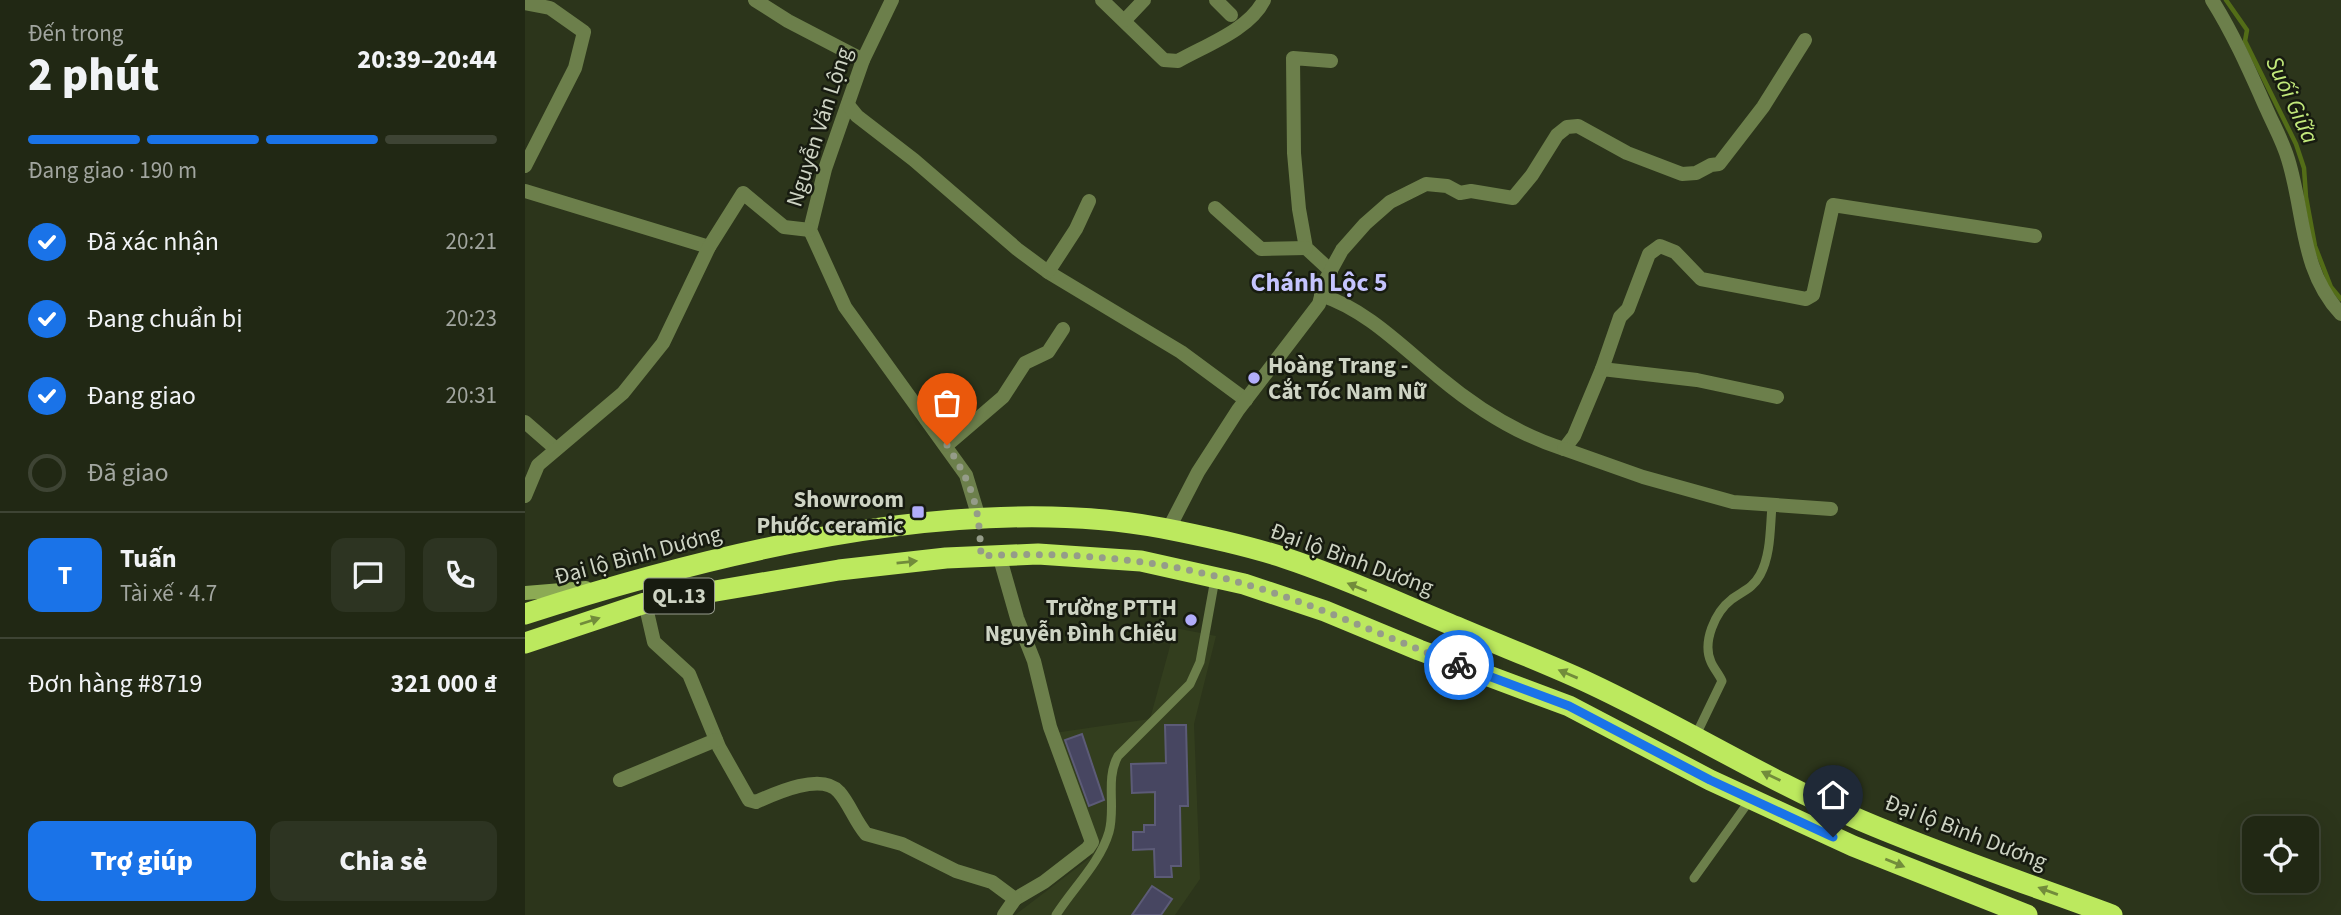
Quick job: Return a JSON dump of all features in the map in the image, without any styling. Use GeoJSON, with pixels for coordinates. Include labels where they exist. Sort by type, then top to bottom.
{"type":"FeatureCollection","features":[{"type":"Feature","properties":{"kind":"highway","name":"Đại lộ Bình Dương"},"geometry":{"type":"LineString","coordinates":[[525,614],[612,586],[771,548],[867,531],[979,518],[1066,518],[1168,530],[1297,563],[1590,683],[1859,820],[2112,915]]}},
{"type":"Feature","properties":{"kind":"highway"},"geometry":{"type":"LineString","coordinates":[[979,518],[990,556]]}},
{"type":"Feature","properties":{"kind":"highway","name":"QL.13"},"geometry":{"type":"LineString","coordinates":[[525,643],[645,603],[839,570],[1038,554],[1141,561],[1244,583],[1325,611],[1419,650],[1569,706],[1751,799],[1853,846],[2027,915]]}},
{"type":"Feature","properties":{"kind":"main road"},"geometry":{"type":"LineString","coordinates":[[525,593],[612,586]]}},
{"type":"Feature","properties":{"kind":"street"},"geometry":{"type":"LineString","coordinates":[[755,0],[788,21],[863,60]]}},
{"type":"Feature","properties":{"kind":"street","name":"Nguyễn Văn Lộng"},"geometry":{"type":"LineString","coordinates":[[892,0],[863,60],[825,169],[810,230],[845,307],[947,445],[966,475],[979,518]]}},
{"type":"Feature","properties":{"kind":"street"},"geometry":{"type":"LineString","coordinates":[[1102,0],[1164,60],[1178,61],[1244,23],[1254,15],[1264,0]]}},
{"type":"Feature","properties":{"kind":"street"},"geometry":{"type":"LineString","coordinates":[[1125,20],[1144,0]]}},
{"type":"Feature","properties":{"kind":"street"},"geometry":{"type":"LineString","coordinates":[[1216,0],[1231,15]]}},
{"type":"Feature","properties":{"kind":"street"},"geometry":{"type":"LineString","coordinates":[[2212,0],[2232,33],[2288,157],[2304,237],[2315,275],[2322,292],[2341,314]]}},
{"type":"Feature","properties":{"kind":"street"},"geometry":{"type":"LineString","coordinates":[[525,4],[550,8],[584,32],[575,68],[525,166]]}},
{"type":"Feature","properties":{"kind":"street"},"geometry":{"type":"LineString","coordinates":[[1168,530],[1198,472],[1246,400],[1319,304],[1342,250],[1389,202],[1426,184],[1447,186],[1460,193],[1471,191],[1513,198],[1532,175],[1556,135],[1567,127],[1579,126],[1627,153],[1682,174],[1696,173],[1711,165],[1720,164],[1763,107],[1805,40]]}},
{"type":"Feature","properties":{"kind":"street"},"geometry":{"type":"LineString","coordinates":[[1331,61],[1293,58],[1294,153],[1299,209],[1306,248],[1331,271]]}},
{"type":"Feature","properties":{"kind":"street"},"geometry":{"type":"LineString","coordinates":[[848,105],[857,116],[915,160],[1017,249],[1048,272],[1181,352],[1246,400]]}},
{"type":"Feature","properties":{"kind":"street"},"geometry":{"type":"LineString","coordinates":[[525,191],[709,247]]}},
{"type":"Feature","properties":{"kind":"street"},"geometry":{"type":"LineString","coordinates":[[525,496],[538,465],[623,393],[663,343],[709,247],[743,193],[784,227],[810,230]]}},
{"type":"Feature","properties":{"kind":"street"},"geometry":{"type":"LineString","coordinates":[[1048,272],[1076,229],[1089,201]]}},
{"type":"Feature","properties":{"kind":"street"},"geometry":{"type":"LineString","coordinates":[[1564,449],[1574,436],[1620,317],[1628,309],[1649,254],[1660,246],[1675,252],[1701,279],[1806,299],[1813,295],[1833,205],[2035,236]]}},
{"type":"Feature","properties":{"kind":"street"},"geometry":{"type":"LineString","coordinates":[[1215,208],[1261,249],[1306,248]]}},
{"type":"Feature","properties":{"kind":"street"},"geometry":{"type":"LineString","coordinates":[[1321,295],[1343,302],[1371,321],[1443,380],[1496,416],[1545,443],[1643,477],[1733,502],[1831,509]]}},
{"type":"Feature","properties":{"kind":"street"},"geometry":{"type":"LineString","coordinates":[[947,445],[1003,397],[1025,363],[1048,352],[1063,329]]}},
{"type":"Feature","properties":{"kind":"street"},"geometry":{"type":"LineString","coordinates":[[1602,369],[1697,380],[1777,397]]}},
{"type":"Feature","properties":{"kind":"street"},"geometry":{"type":"LineString","coordinates":[[525,422],[556,449]]}},
{"type":"Feature","properties":{"kind":"street"},"geometry":{"type":"LineString","coordinates":[[990,556],[1034,661],[1050,727],[1092,842],[1054,874],[1015,899],[1004,915]]}},
{"type":"Feature","properties":{"kind":"street"},"geometry":{"type":"LineString","coordinates":[[645,603],[654,642],[689,674],[716,740],[749,800],[757,802],[806,784],[827,785],[839,791],[866,834],[902,844],[955,871],[992,882],[1015,899]]}},
{"type":"Feature","properties":{"kind":"street"},"geometry":{"type":"LineString","coordinates":[[620,780],[716,740]]}},
{"type":"Feature","properties":{"kind":"lane"},"geometry":{"type":"LineString","coordinates":[[1694,738],[1722,681],[1711,663],[1707,646],[1711,629],[1720,611],[1732,599],[1749,590],[1760,575],[1769,543],[1772,506]]}},
{"type":"Feature","properties":{"kind":"lane"},"geometry":{"type":"LineString","coordinates":[[1056,915],[1092,865],[1109,833],[1112,767],[1118,757],[1190,684],[1200,662],[1216,577]]}},
{"type":"Feature","properties":{"kind":"lane"},"geometry":{"type":"LineString","coordinates":[[1694,878],[1751,799]]}},
{"type":"Feature","properties":{"kind":"shaded area"},"geometry":{"type":"Polygon","coordinates":[[[1175,628],[1216,636],[1194,724],[1200,879],[1175,915],[1015,915],[1091,857],[1096,845],[1054,733],[1150,719],[1175,628]]]}},
{"type":"Feature","properties":{"kind":"building"},"geometry":{"type":"Polygon","coordinates":[[[1165,725],[1186,725],[1188,806],[1180,806],[1181,866],[1171,866],[1172,877],[1155,877],[1154,849],[1133,850],[1133,832],[1144,832],[1144,825],[1155,825],[1155,792],[1132,793],[1131,764],[1166,763],[1165,725]]]}},
{"type":"Feature","properties":{"kind":"building"},"geometry":{"type":"Polygon","coordinates":[[[1082,734],[1104,800],[1089,806],[1065,740],[1082,734]]]}},
{"type":"Feature","properties":{"kind":"building"},"geometry":{"type":"Polygon","coordinates":[[[1152,886],[1172,899],[1161,915],[1132,915],[1152,886]]]}},
{"type":"Feature","properties":{"kind":"waterway","name":"Suối Giữa"},"geometry":{"type":"LineString","coordinates":[[2226,0],[2247,30],[2245,41],[2296,144],[2304,168],[2315,246],[2331,287],[2341,299]]}},
{"type":"Feature","properties":{"kind":"way so far"},"geometry":{"type":"LineString","coordinates":[[947,445],[972,489],[979,518],[981,556],[1038,554],[1141,561],[1244,583],[1325,611],[1459,665]]}},
{"type":"Feature","properties":{"kind":"place","name":"Hoàng Trang - Cắt Tóc Nam Nữ"},"geometry":{"type":"Point","coordinates":[1254,378]}},
{"type":"Feature","properties":{"kind":"place","name":"Showroom Phước ceramic"},"geometry":{"type":"Point","coordinates":[918,512]}},
{"type":"Feature","properties":{"kind":"place","name":"Trường PTTH Nguyễn Đình Chiểu"},"geometry":{"type":"Point","coordinates":[1191,620]}},
{"type":"Feature","properties":{"kind":"district","name":"Chánh Lộc 5"},"geometry":{"type":"Point","coordinates":[1319,282]}},
{"type":"Feature","properties":{"kind":"route"},"geometry":{"type":"LineString","coordinates":[[1459,665],[1569,706],[1710,780],[1833,837]]}}]}
